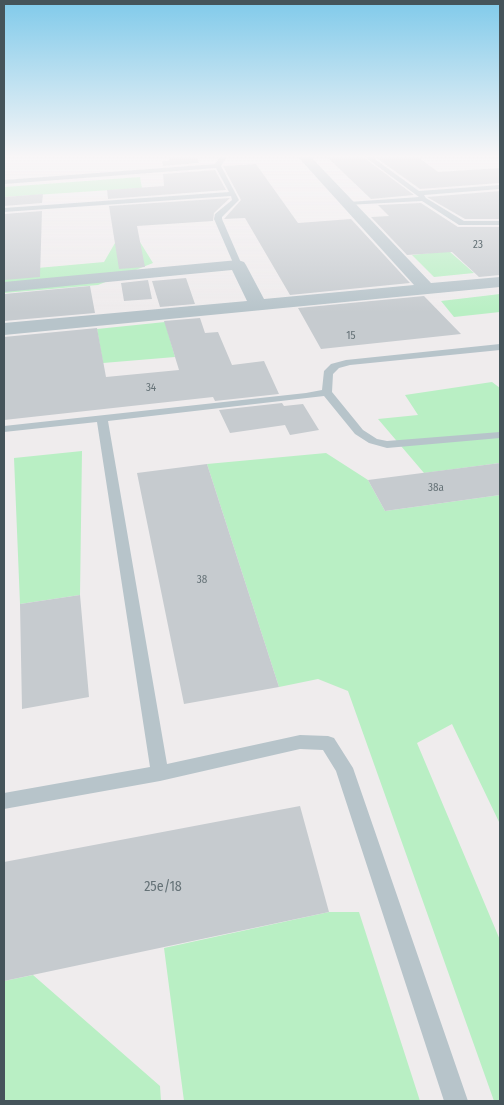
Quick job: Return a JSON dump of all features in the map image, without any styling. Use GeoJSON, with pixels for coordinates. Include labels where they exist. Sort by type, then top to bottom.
{"type":"FeatureCollection","features":[{"type":"Feature","properties":{"kind":"street"},"geometry":{"type":"LineString","coordinates":[[353,209],[427,288]]}},
{"type":"Feature","properties":{"kind":"street"},"geometry":{"type":"LineString","coordinates":[[4,287],[238,265],[258,305]]}},
{"type":"Feature","properties":{"kind":"street"},"geometry":{"type":"LineString","coordinates":[[4,329],[500,282]]}},
{"type":"Feature","properties":{"kind":"lane"},"geometry":{"type":"LineString","coordinates":[[4,210],[24,209]]}},
{"type":"Feature","properties":{"kind":"lane"},"geometry":{"type":"LineString","coordinates":[[225,209],[221,212],[218,219],[238,265]]}},
{"type":"Feature","properties":{"kind":"lane"},"geometry":{"type":"LineString","coordinates":[[440,209],[462,223],[500,223]]}},
{"type":"Feature","properties":{"kind":"lane"},"geometry":{"type":"LineString","coordinates":[[500,347],[350,362],[335,366],[328,373],[327,392],[359,432],[373,441],[387,445],[500,434]]}},
{"type":"Feature","properties":{"kind":"lane"},"geometry":{"type":"LineString","coordinates":[[4,429],[306,396],[327,392]]}},
{"type":"Feature","properties":{"kind":"lane"},"geometry":{"type":"LineString","coordinates":[[102,419],[160,773]]}},
{"type":"Feature","properties":{"kind":"lane"},"geometry":{"type":"LineString","coordinates":[[4,801],[160,773],[300,742],[328,743],[344,768],[456,1101]]}},
{"type":"Feature","properties":{"kind":"green space"},"geometry":{"type":"Polygon","coordinates":[[[140,242],[153,263],[98,285],[4,293],[4,271],[104,262],[115,243],[140,242]]]}},
{"type":"Feature","properties":{"kind":"green space"},"geometry":{"type":"Polygon","coordinates":[[[449,251],[474,273],[434,277],[412,255],[449,251]]]}},
{"type":"Feature","properties":{"kind":"green space"},"geometry":{"type":"Polygon","coordinates":[[[500,294],[500,312],[454,317],[441,301],[500,294]]]}},
{"type":"Feature","properties":{"kind":"green space"},"geometry":{"type":"Polygon","coordinates":[[[165,322],[175,357],[103,363],[97,329],[165,322]]]}},
{"type":"Feature","properties":{"kind":"green space"},"geometry":{"type":"Polygon","coordinates":[[[492,382],[500,388],[500,463],[424,473],[378,419],[418,415],[405,395],[492,382]]]}},
{"type":"Feature","properties":{"kind":"green space"},"geometry":{"type":"Polygon","coordinates":[[[82,451],[80,595],[20,604],[14,458],[82,451]]]}},
{"type":"Feature","properties":{"kind":"green space"},"geometry":{"type":"Polygon","coordinates":[[[326,453],[368,480],[385,511],[500,495],[500,824],[452,724],[417,743],[500,940],[500,1101],[494,1101],[348,691],[318,679],[279,687],[207,464],[326,453]]]}},
{"type":"Feature","properties":{"kind":"green space"},"geometry":{"type":"Polygon","coordinates":[[[329,912],[359,912],[420,1101],[184,1101],[164,948],[329,912]]]}},
{"type":"Feature","properties":{"kind":"green space"},"geometry":{"type":"Polygon","coordinates":[[[33,975],[160,1086],[161,1101],[4,1101],[4,981],[33,975]]]}},
{"type":"Feature","properties":{"kind":"building"},"geometry":{"type":"Polygon","coordinates":[[[109,209],[219,209],[214,213],[213,221],[137,226],[145,267],[119,269],[109,209]]]}},
{"type":"Feature","properties":{"kind":"building"},"geometry":{"type":"Polygon","coordinates":[[[233,209],[288,209],[298,223],[351,219],[410,283],[290,295],[245,218],[224,219],[233,209]]]}},
{"type":"Feature","properties":{"kind":"building"},"geometry":{"type":"Polygon","coordinates":[[[382,209],[430,209],[458,227],[500,227],[500,275],[479,277],[452,252],[407,255],[371,217],[389,216],[382,209]]]}},
{"type":"Feature","properties":{"kind":"building"},"geometry":{"type":"Polygon","coordinates":[[[447,209],[500,209],[500,219],[465,219],[447,209]]]}},
{"type":"Feature","properties":{"kind":"building"},"geometry":{"type":"Polygon","coordinates":[[[42,211],[40,277],[4,280],[4,214],[42,211]]]}},
{"type":"Feature","properties":{"kind":"building"},"geometry":{"type":"Polygon","coordinates":[[[186,278],[195,304],[160,307],[152,281],[186,278]]]}},
{"type":"Feature","properties":{"kind":"building"},"geometry":{"type":"Polygon","coordinates":[[[148,280],[152,299],[124,301],[121,283],[148,280]]]}},
{"type":"Feature","properties":{"kind":"building"},"geometry":{"type":"Polygon","coordinates":[[[90,286],[95,313],[4,321],[4,294],[90,286]]]}},
{"type":"Feature","properties":{"kind":"building"},"geometry":{"type":"Polygon","coordinates":[[[424,296],[461,334],[321,349],[298,308],[424,296]]]}},
{"type":"Feature","properties":{"kind":"building"},"geometry":{"type":"Polygon","coordinates":[[[200,318],[205,333],[218,332],[232,365],[264,361],[279,394],[215,401],[213,397],[4,420],[4,337],[97,328],[106,377],[179,370],[164,321],[200,318]]]}},
{"type":"Feature","properties":{"kind":"building"},"geometry":{"type":"Polygon","coordinates":[[[282,403],[284,406],[303,404],[319,430],[290,435],[285,425],[230,433],[219,410],[282,403]]]}},
{"type":"Feature","properties":{"kind":"building"},"geometry":{"type":"Polygon","coordinates":[[[500,463],[500,495],[385,511],[368,480],[500,463]]]}},
{"type":"Feature","properties":{"kind":"building"},"geometry":{"type":"Polygon","coordinates":[[[207,464],[279,687],[184,704],[137,473],[207,464]]]}},
{"type":"Feature","properties":{"kind":"building"},"geometry":{"type":"Polygon","coordinates":[[[80,595],[89,697],[22,709],[20,604],[80,595]]]}},
{"type":"Feature","properties":{"kind":"building"},"geometry":{"type":"Polygon","coordinates":[[[300,806],[329,912],[4,981],[4,862],[300,806]]]}}]}
